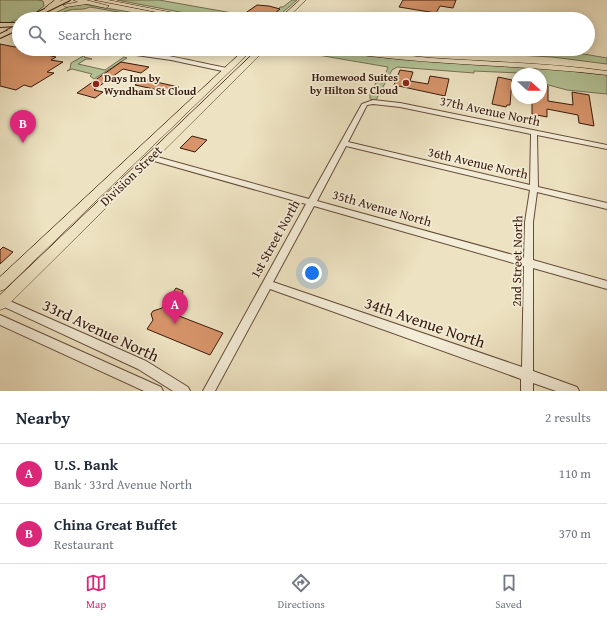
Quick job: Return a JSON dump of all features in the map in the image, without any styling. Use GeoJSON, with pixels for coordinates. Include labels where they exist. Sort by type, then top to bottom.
{"type":"FeatureCollection","features":[{"type":"Feature","properties":{"kind":"highway"},"geometry":{"type":"LineString","coordinates":[[47,10],[59,0]]}},
{"type":"Feature","properties":{"kind":"highway"},"geometry":{"type":"LineString","coordinates":[[76,0],[100,1],[162,12]]}},
{"type":"Feature","properties":{"kind":"highway"},"geometry":{"type":"LineString","coordinates":[[290,12],[303,0]]}},
{"type":"Feature","properties":{"kind":"highway"},"geometry":{"type":"LineString","coordinates":[[300,12],[312,0]]}},
{"type":"Feature","properties":{"kind":"highway"},"geometry":{"type":"LineString","coordinates":[[66,2],[100,1],[146,12]]}},
{"type":"Feature","properties":{"kind":"highway"},"geometry":{"type":"LineString","coordinates":[[288,12],[293,9]]}},
{"type":"Feature","properties":{"kind":"highway","name":"Division Street"},"geometry":{"type":"LineString","coordinates":[[0,285],[227,70],[244,56]]}},
{"type":"Feature","properties":{"kind":"highway","name":"Division Street"},"geometry":{"type":"LineString","coordinates":[[1,302],[150,157],[245,56]]}},
{"type":"Feature","properties":{"kind":"highway"},"geometry":{"type":"LineString","coordinates":[[395,56],[537,64],[607,72]]}},
{"type":"Feature","properties":{"kind":"highway"},"geometry":{"type":"LineString","coordinates":[[493,56],[607,67]]}},
{"type":"Feature","properties":{"kind":"main road"},"geometry":{"type":"LineString","coordinates":[[43,12],[66,2],[76,0]]}},
{"type":"Feature","properties":{"kind":"main road"},"geometry":{"type":"LineString","coordinates":[[44,12],[66,2]]}},
{"type":"Feature","properties":{"kind":"main road"},"geometry":{"type":"LineString","coordinates":[[0,30],[12,27]]}},
{"type":"Feature","properties":{"kind":"main road"},"geometry":{"type":"LineString","coordinates":[[0,30],[11,31]]}},
{"type":"Feature","properties":{"kind":"street"},"geometry":{"type":"LineString","coordinates":[[157,56],[227,70]]}},
{"type":"Feature","properties":{"kind":"street","name":"37th Avenue North"},"geometry":{"type":"LineString","coordinates":[[367,102],[407,106],[607,147]]}},
{"type":"Feature","properties":{"kind":"street","name":"1st Street North"},"geometry":{"type":"LineString","coordinates":[[209,391],[363,106],[367,102]]}},
{"type":"Feature","properties":{"kind":"street","name":"2nd Street North"},"geometry":{"type":"LineString","coordinates":[[527,391],[529,222],[534,188],[534,132]]}},
{"type":"Feature","properties":{"kind":"street","name":"36th Avenue North"},"geometry":{"type":"LineString","coordinates":[[343,143],[607,206]]}},
{"type":"Feature","properties":{"kind":"street","name":"35th Avenue North"},"geometry":{"type":"LineString","coordinates":[[150,157],[607,285]]}},
{"type":"Feature","properties":{"kind":"street","name":"34th Avenue North"},"geometry":{"type":"LineString","coordinates":[[267,284],[573,391]]}},
{"type":"Feature","properties":{"kind":"street","name":"33rd Avenue North"},"geometry":{"type":"LineString","coordinates":[[1,302],[147,368],[184,391]]}},
{"type":"Feature","properties":{"kind":"street"},"geometry":{"type":"LineString","coordinates":[[0,320],[157,391]]}},
{"type":"Feature","properties":{"kind":"green space"},"geometry":{"type":"Polygon","coordinates":[[[0,0],[43,1],[44,6],[36,12],[12,12],[12,22],[6,24],[0,22],[0,0]]]}},
{"type":"Feature","properties":{"kind":"green space"},"geometry":{"type":"Polygon","coordinates":[[[117,0],[159,0],[227,12],[180,12],[117,0]]]}},
{"type":"Feature","properties":{"kind":"green space"},"geometry":{"type":"Polygon","coordinates":[[[292,0],[297,0],[283,12],[275,12],[280,7],[283,7],[292,0]]]}},
{"type":"Feature","properties":{"kind":"green space"},"geometry":{"type":"Polygon","coordinates":[[[83,4],[129,12],[118,12],[90,7],[65,12],[57,12],[70,6],[83,4]]]}},
{"type":"Feature","properties":{"kind":"green space"},"geometry":{"type":"Polygon","coordinates":[[[84,56],[92,59],[86,59],[78,64],[105,70],[124,57],[127,58],[94,79],[90,76],[92,74],[72,69],[67,71],[70,69],[71,63],[84,56]]]}},
{"type":"Feature","properties":{"kind":"green space"},"geometry":{"type":"Polygon","coordinates":[[[324,56],[373,56],[546,68],[511,68],[511,73],[474,71],[474,73],[397,67],[392,70],[376,100],[370,99],[370,94],[379,77],[384,78],[388,67],[324,56]]]}},
{"type":"Feature","properties":{"kind":"green space"},"geometry":{"type":"Polygon","coordinates":[[[534,56],[595,56],[607,58],[607,64],[534,56]]]}},
{"type":"Feature","properties":{"kind":"green space"},"geometry":{"type":"Polygon","coordinates":[[[547,68],[607,75],[607,94],[567,90],[547,85],[547,68]]]}},
{"type":"Feature","properties":{"kind":"building"},"geometry":{"type":"Polygon","coordinates":[[[403,0],[456,0],[453,8],[440,6],[437,12],[399,7],[403,0]]]}},
{"type":"Feature","properties":{"kind":"building"},"geometry":{"type":"Polygon","coordinates":[[[257,5],[280,9],[276,12],[247,12],[257,5]]]}},
{"type":"Feature","properties":{"kind":"building"},"geometry":{"type":"Polygon","coordinates":[[[0,44],[12,46],[12,56],[51,56],[56,57],[51,60],[63,62],[47,72],[54,73],[31,87],[24,85],[16,90],[0,86],[0,44]]]}},
{"type":"Feature","properties":{"kind":"building","name":"Days Inn by Wyndham St Cloud"},"geometry":{"type":"Polygon","coordinates":[[[121,62],[149,67],[141,73],[123,69],[94,90],[103,92],[95,98],[77,93],[121,62]]]}},
{"type":"Feature","properties":{"kind":"building","name":"Homewood Suites by Hilton St Cloud"},"geometry":{"type":"Polygon","coordinates":[[[400,70],[413,72],[410,81],[428,84],[430,76],[449,79],[445,96],[394,85],[400,70]]]}},
{"type":"Feature","properties":{"kind":"building"},"geometry":{"type":"Polygon","coordinates":[[[498,77],[511,80],[510,105],[507,105],[506,107],[492,104],[498,77]]]}},
{"type":"Feature","properties":{"kind":"building"},"geometry":{"type":"Polygon","coordinates":[[[142,79],[179,87],[172,93],[135,85],[142,79]]]}},
{"type":"Feature","properties":{"kind":"building"},"geometry":{"type":"Polygon","coordinates":[[[548,86],[548,101],[573,105],[572,92],[589,95],[594,126],[579,123],[578,115],[547,109],[547,117],[532,114],[532,104],[547,104],[548,86]]]}},
{"type":"Feature","properties":{"kind":"building"},"geometry":{"type":"Polygon","coordinates":[[[192,136],[207,140],[195,152],[180,148],[192,136]]]}},
{"type":"Feature","properties":{"kind":"building"},"geometry":{"type":"Polygon","coordinates":[[[3,247],[13,252],[0,264],[0,250],[3,247]]]}},
{"type":"Feature","properties":{"kind":"building"},"geometry":{"type":"Polygon","coordinates":[[[176,288],[183,291],[179,316],[223,333],[210,355],[147,329],[153,320],[151,314],[153,311],[162,308],[176,288]]]}},
{"type":"Feature","properties":{"kind":"place","name":"Homewood Suites by Hilton St Cloud"},"geometry":{"type":"Point","coordinates":[406,83]}},
{"type":"Feature","properties":{"kind":"place","name":"Days Inn by Wyndham St Cloud"},"geometry":{"type":"Point","coordinates":[96,84]}},
{"type":"Feature","properties":{"kind":"place","name":"China Great Buffet"},"geometry":{"type":"Point","coordinates":[23,143]}},
{"type":"Feature","properties":{"kind":"place","name":"U.S. Bank"},"geometry":{"type":"Point","coordinates":[175,324]}}]}
